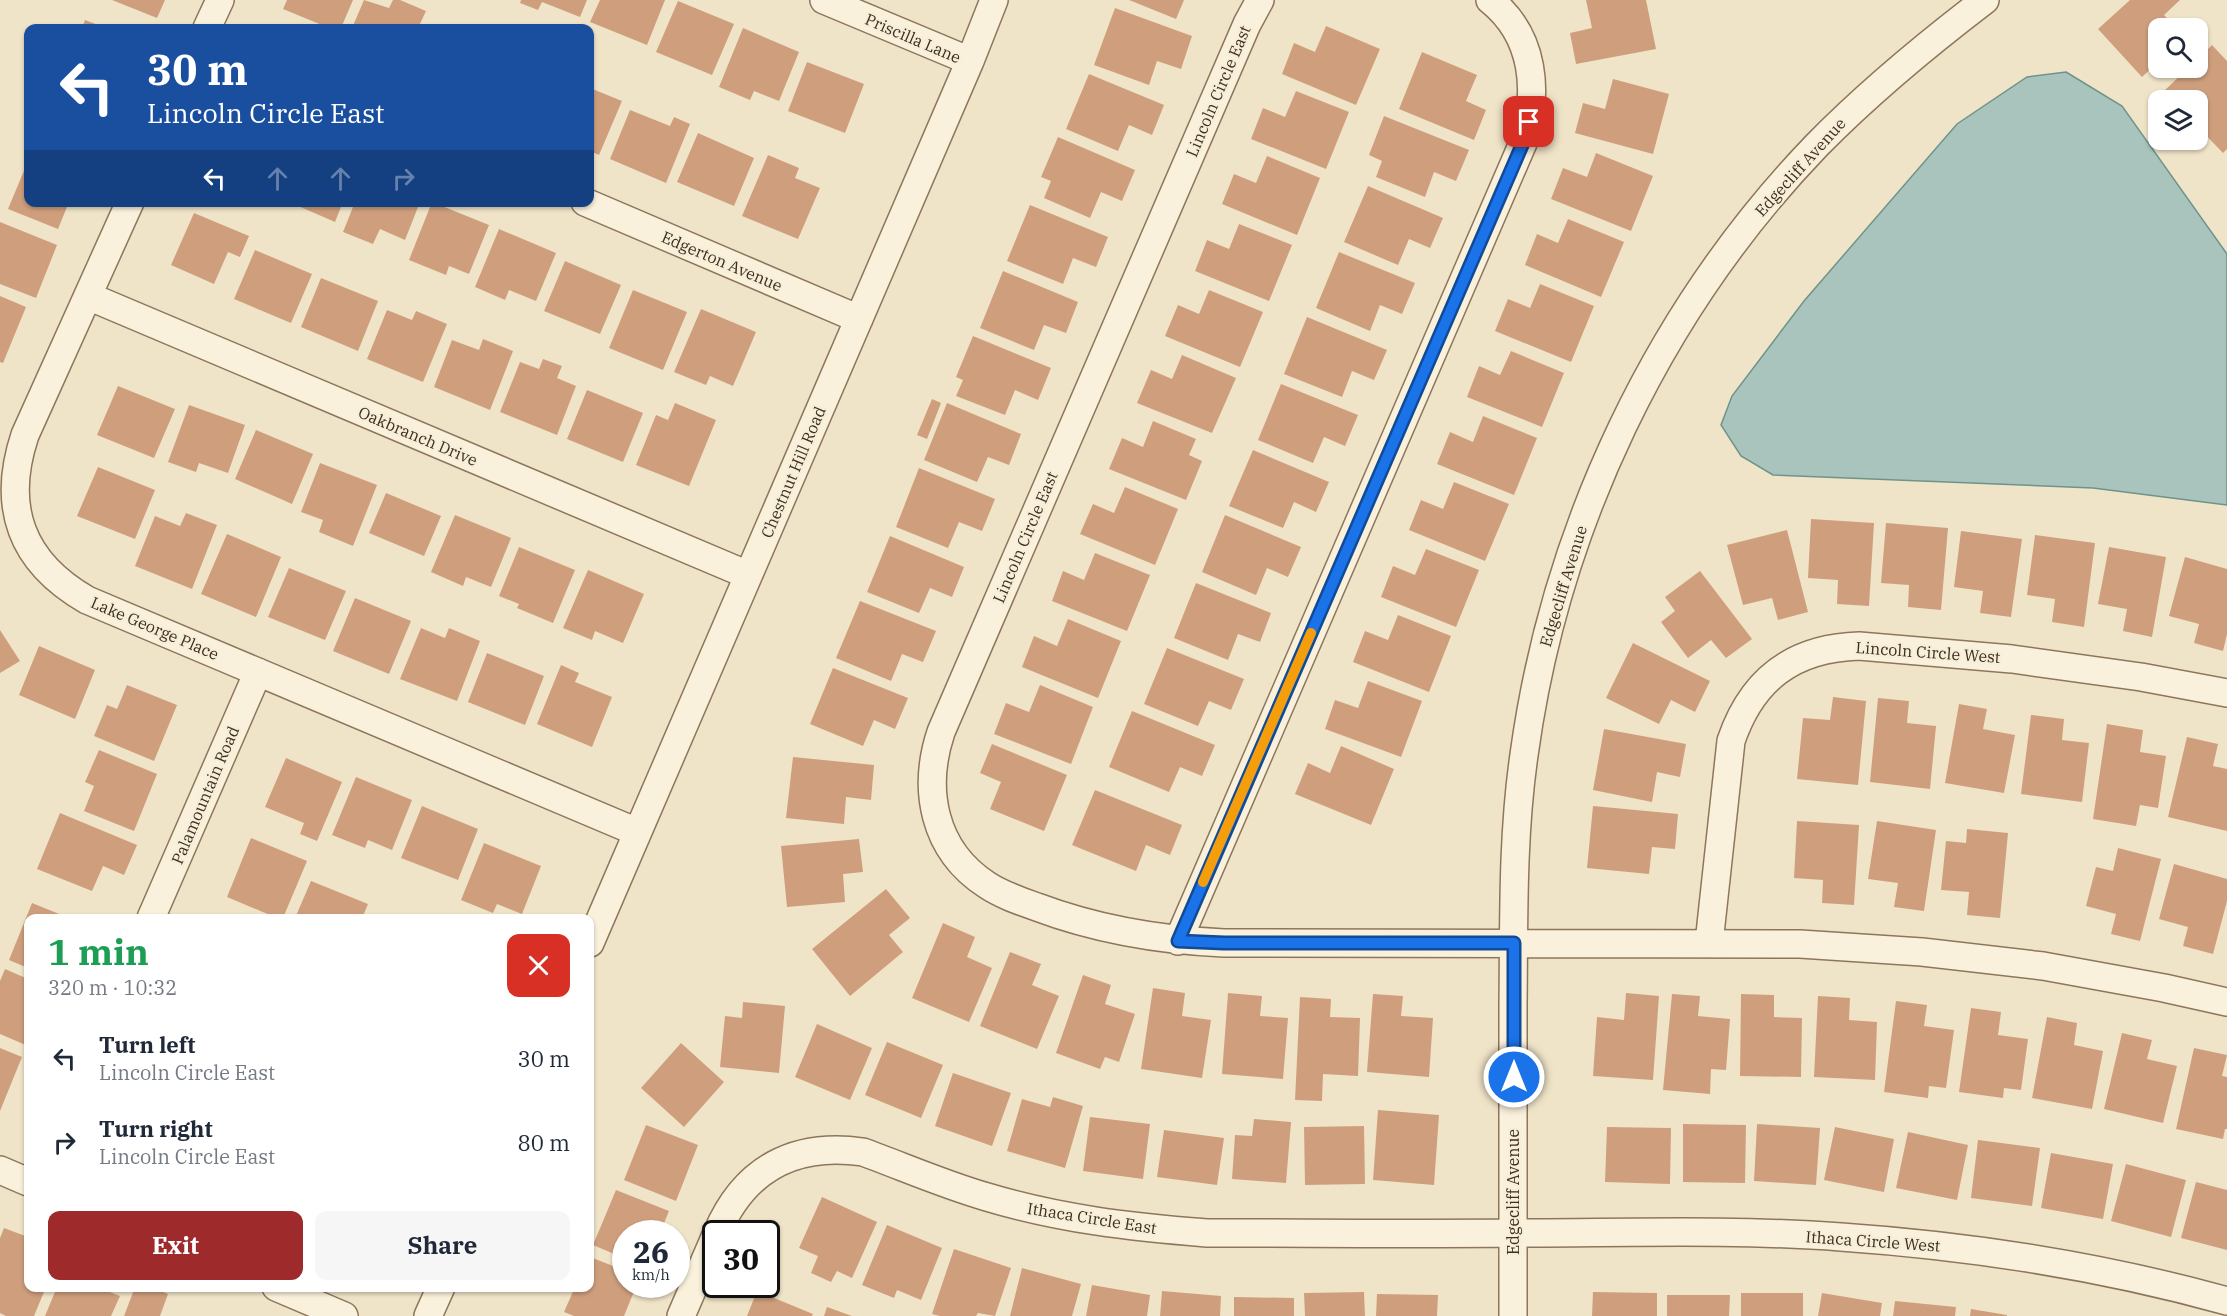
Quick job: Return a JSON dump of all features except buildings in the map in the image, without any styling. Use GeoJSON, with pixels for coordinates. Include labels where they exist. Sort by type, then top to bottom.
{"type":"FeatureCollection","features":[{"type":"Feature","properties":{"kind":"street"},"geometry":{"type":"LineString","coordinates":[[209,24],[220,0]]}},
{"type":"Feature","properties":{"kind":"street","name":"Priscilla Lane"},"geometry":{"type":"LineString","coordinates":[[824,0],[970,61]]}},
{"type":"Feature","properties":{"kind":"street","name":"Chestnut Hill Road"},"geometry":{"type":"LineString","coordinates":[[594,933],[970,61],[994,0]]}},
{"type":"Feature","properties":{"kind":"street","name":"Lincoln Circle East"},"geometry":{"type":"LineString","coordinates":[[1260,0],[1242,34],[946,721],[934,752],[931,774],[936,817],[944,837],[969,871],[986,885],[1069,919],[1113,930],[1178,941],[1224,943],[1514,943]]}},
{"type":"Feature","properties":{"kind":"street"},"geometry":{"type":"LineString","coordinates":[[1178,941],[1523,143],[1533,101],[1528,58],[1520,38],[1490,0]]}},
{"type":"Feature","properties":{"kind":"street","name":"Edgecliff Avenue"},"geometry":{"type":"LineString","coordinates":[[1513,1316],[1515,840],[1523,755],[1538,671],[1554,608],[1580,527],[1612,447],[1651,371],[1685,316],[1746,228],[1816,147],[1877,87],[1985,0]]}},
{"type":"Feature","properties":{"kind":"street","name":"Edgerton Avenue"},"geometry":{"type":"LineString","coordinates":[[594,206],[859,319]]}},
{"type":"Feature","properties":{"kind":"street","name":"Lake George Place"},"geometry":{"type":"LineString","coordinates":[[128,207],[25,435],[18,456],[15,499],[19,520],[38,559],[68,589],[87,600],[637,832]]}},
{"type":"Feature","properties":{"kind":"street","name":"Oakbranch Drive"},"geometry":{"type":"LineString","coordinates":[[88,296],[748,575]]}},
{"type":"Feature","properties":{"kind":"street","name":"Lincoln Circle West"},"geometry":{"type":"LineString","coordinates":[[1709,943],[1731,741],[1743,712],[1761,685],[1777,671],[1797,659],[1816,651],[1859,646],[2012,659],[2141,677],[2227,693]]}},
{"type":"Feature","properties":{"kind":"street","name":"Palamountain Road"},"geometry":{"type":"LineString","coordinates":[[153,914],[258,672]]}},
{"type":"Feature","properties":{"kind":"street"},"geometry":{"type":"LineString","coordinates":[[1514,943],[1800,944],[1922,952],[2043,966],[2227,1002]]}},
{"type":"Feature","properties":{"kind":"street","name":"Ithaca Circle East"},"geometry":{"type":"LineString","coordinates":[[723,1220],[731,1204],[744,1187],[779,1162],[820,1149],[842,1149],[863,1152],[985,1197],[1040,1211],[1123,1226],[1207,1233],[1513,1233]]}},
{"type":"Feature","properties":{"kind":"street"},"geometry":{"type":"LineString","coordinates":[[0,1170],[24,1180]]}},
{"type":"Feature","properties":{"kind":"street","name":"Ithaca Circle West"},"geometry":{"type":"LineString","coordinates":[[1513,1233],[1726,1233],[1886,1241],[1967,1249],[2079,1267],[2227,1301]]}},
{"type":"Feature","properties":{"kind":"street","name":"Ithaca Circle East"},"geometry":{"type":"LineString","coordinates":[[681,1316],[702,1267]]}},
{"type":"Feature","properties":{"kind":"street"},"geometry":{"type":"LineString","coordinates":[[288,1292],[344,1316]]}},
{"type":"Feature","properties":{"kind":"street"},"geometry":{"type":"LineString","coordinates":[[428,1316],[439,1292]]}},
{"type":"Feature","properties":{"kind":"water"},"geometry":{"type":"Polygon","coordinates":[[[2066,72],[2122,106],[2148,143],[2148,150],[2153,150],[2227,254],[2227,505],[2093,488],[1773,475],[1741,456],[1721,425],[1732,396],[1804,301],[1957,124],[2027,77],[2066,72]]]}},
{"type":"Feature","properties":{"kind":"slow traffic"},"geometry":{"type":"LineString","coordinates":[[1203,882],[1311,633]]}},
{"type":"Feature","properties":{"kind":"route"},"geometry":{"type":"LineString","coordinates":[[1514,1077],[1514,943],[1178,941],[1523,143],[1529,122]]}}]}
